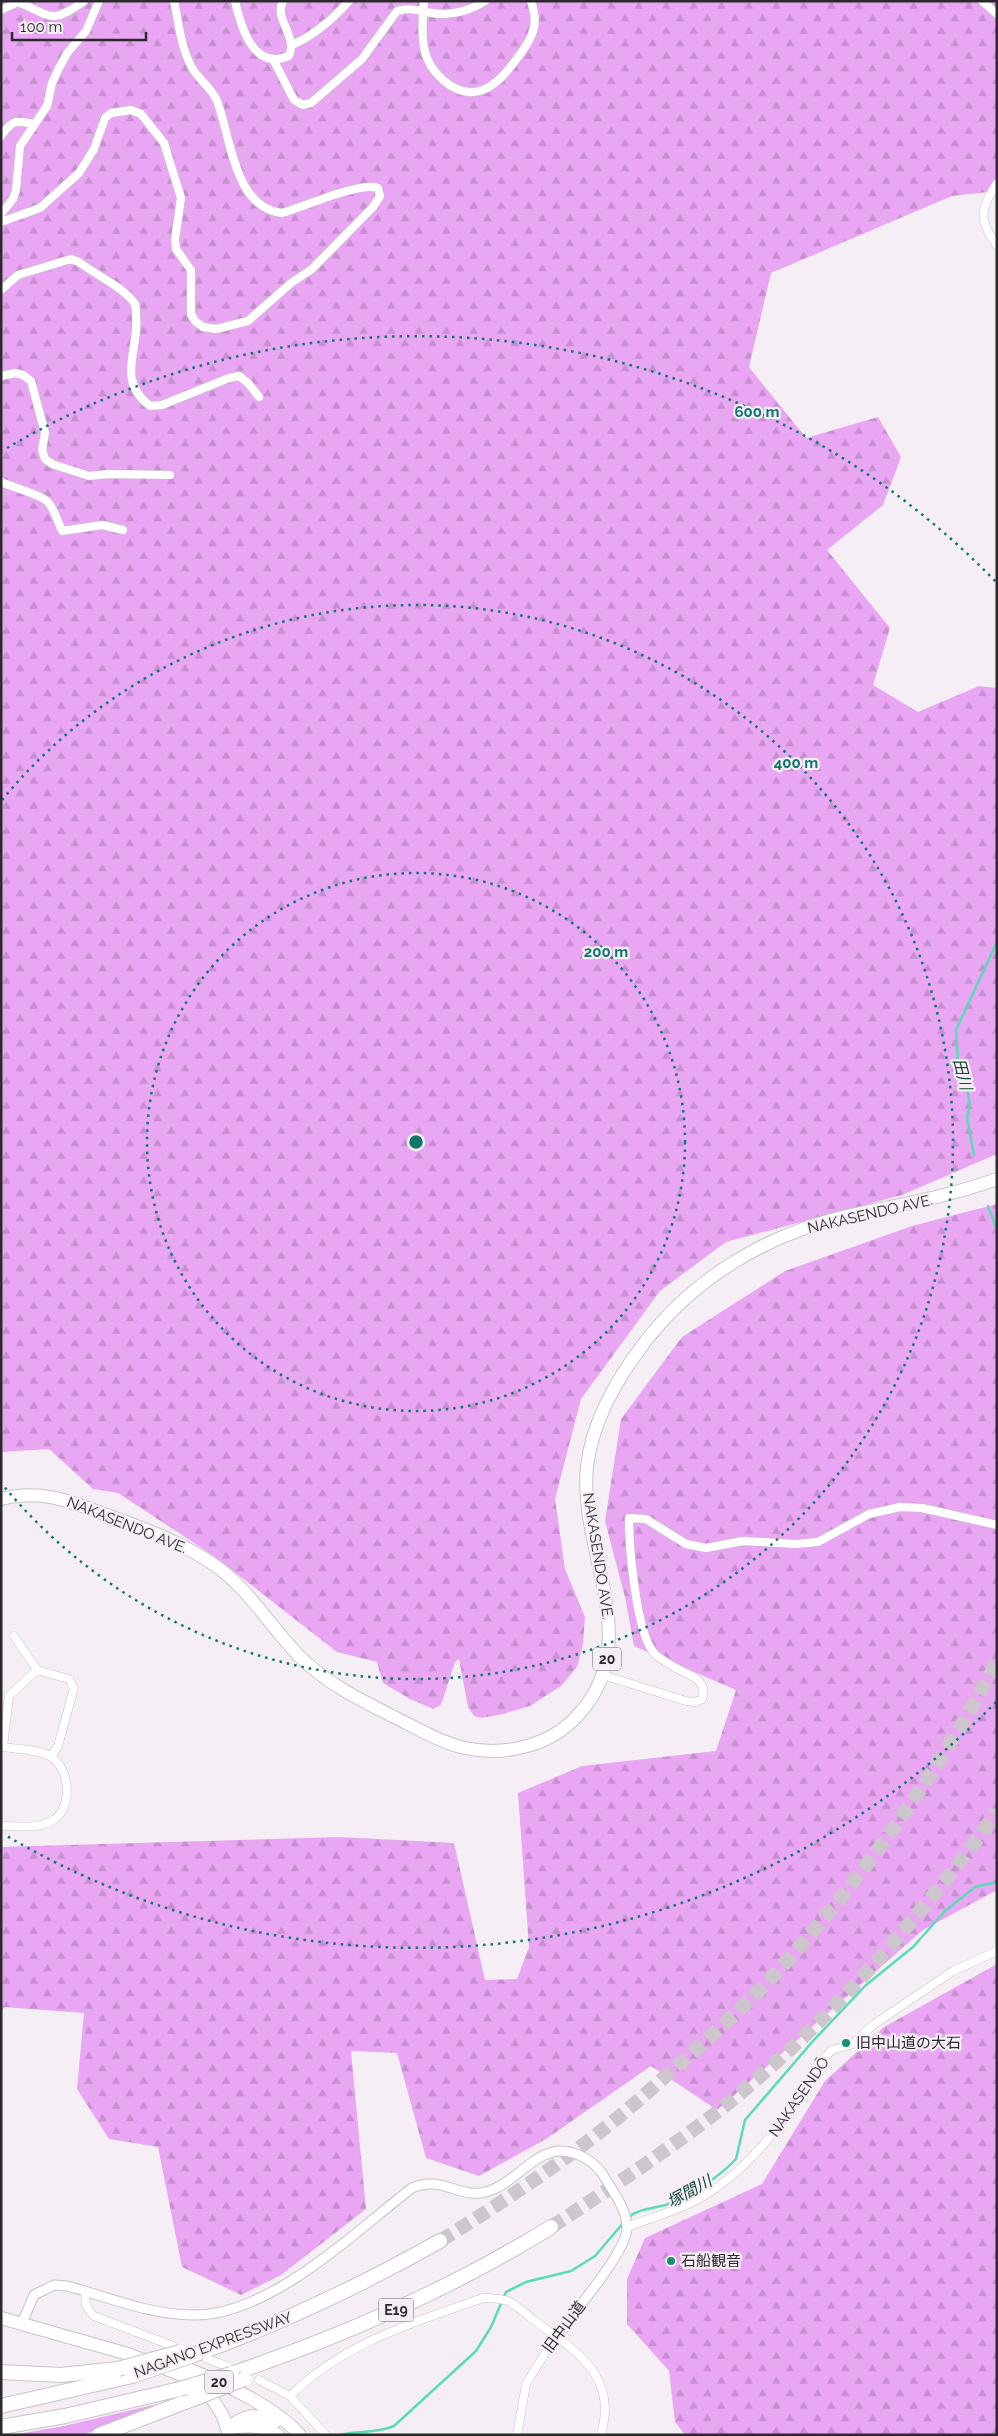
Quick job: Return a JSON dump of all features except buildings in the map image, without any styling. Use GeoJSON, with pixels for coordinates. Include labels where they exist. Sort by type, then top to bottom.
{"type":"FeatureCollection","features":[{"type":"Feature","properties":{"kind":"highway","name":"NAKASENDO AVE."},"geometry":{"type":"LineString","coordinates":[[1,1499],[31,1494],[69,1500],[185,1546],[225,1573],[302,1658],[326,1679],[363,1702],[453,1745],[484,1751],[498,1751],[540,1743],[570,1724],[587,1705],[603,1675],[609,1639],[609,1622],[605,1590],[590,1529],[587,1466],[601,1417],[626,1369],[644,1343],[663,1320],[697,1288],[741,1257],[766,1244],[789,1234],[835,1219],[928,1201],[997,1179]]}},
{"type":"Feature","properties":{"kind":"highway","name":"E19"},"geometry":{"type":"LineString","coordinates":[[234,2373],[317,2349],[463,2278],[551,2227]]}},
{"type":"Feature","properties":{"kind":"highway","name":"NAGANO EXPRESSWAY"},"geometry":{"type":"LineString","coordinates":[[1,2406],[132,2376],[181,2352],[290,2318],[440,2242]]}},
{"type":"Feature","properties":{"kind":"highway","name":"20"},"geometry":{"type":"LineString","coordinates":[[1,2318],[128,2354],[192,2379],[213,2400],[228,2431]]}},
{"type":"Feature","properties":{"kind":"highway","name":"20"},"geometry":{"type":"LineString","coordinates":[[128,2354],[142,2352],[202,2374],[260,2405],[300,2435]]}},
{"type":"Feature","properties":{"kind":"highway"},"geometry":{"type":"LineString","coordinates":[[1,2372],[61,2375],[118,2369],[181,2352]]}},
{"type":"Feature","properties":{"kind":"highway","name":"NAGANO EXPRESSWAY"},"geometry":{"type":"LineString","coordinates":[[1,2427],[82,2412],[234,2373]]}},
{"type":"Feature","properties":{"kind":"highway"},"geometry":{"type":"LineString","coordinates":[[99,2435],[193,2399],[234,2373]]}},
{"type":"Feature","properties":{"kind":"highway"},"geometry":{"type":"LineString","coordinates":[[228,2431],[239,2419],[256,2415],[264,2416],[295,2435]]}},
{"type":"Feature","properties":{"kind":"highway"},"geometry":{"type":"LineString","coordinates":[[228,2431],[257,2426],[264,2427],[278,2435]]}},
{"type":"Feature","properties":{"kind":"street"},"geometry":{"type":"LineString","coordinates":[[1,10],[18,2],[48,16],[58,17],[84,1]]}},
{"type":"Feature","properties":{"kind":"street"},"geometry":{"type":"LineString","coordinates":[[1,214],[13,199],[16,190],[20,146],[46,106],[59,68],[68,52],[86,31],[99,1]]}},
{"type":"Feature","properties":{"kind":"street"},"geometry":{"type":"LineString","coordinates":[[1,222],[40,208],[79,173],[91,155],[105,118],[111,113],[132,110],[141,114],[164,143],[181,198],[175,240],[176,249],[191,270],[191,314],[203,327],[216,329],[248,321],[291,283],[312,269],[380,196],[378,188],[372,186],[358,188],[282,213],[270,212],[261,206],[242,180],[217,101],[189,60],[174,1]]}},
{"type":"Feature","properties":{"kind":"street"},"geometry":{"type":"LineString","coordinates":[[236,1],[241,29],[246,37],[262,56],[273,59],[289,56],[292,45],[281,13],[280,6],[283,1]]}},
{"type":"Feature","properties":{"kind":"street"},"geometry":{"type":"LineString","coordinates":[[292,45],[307,39],[349,1]]}},
{"type":"Feature","properties":{"kind":"street"},"geometry":{"type":"LineString","coordinates":[[424,1],[424,48],[428,62],[446,82],[459,90],[477,92],[490,88],[522,53],[534,26],[531,1]]}},
{"type":"Feature","properties":{"kind":"street"},"geometry":{"type":"LineString","coordinates":[[273,59],[294,100],[303,105],[311,104],[362,59],[397,11],[417,9],[444,14],[462,12],[485,1]]}},
{"type":"Feature","properties":{"kind":"street"},"geometry":{"type":"LineString","coordinates":[[982,1],[997,14]]}},
{"type":"Feature","properties":{"kind":"street"},"geometry":{"type":"LineString","coordinates":[[1,136],[11,123],[17,120],[34,124]]}},
{"type":"Feature","properties":{"kind":"street"},"geometry":{"type":"LineString","coordinates":[[997,183],[987,198],[982,214],[985,230],[997,246]]}},
{"type":"Feature","properties":{"kind":"street"},"geometry":{"type":"LineString","coordinates":[[1,290],[18,275],[71,259],[79,262],[128,296],[136,305],[137,324],[130,366],[135,389],[140,398],[150,406],[162,405],[222,380],[239,376],[248,383],[259,397]]}},
{"type":"Feature","properties":{"kind":"street"},"geometry":{"type":"LineString","coordinates":[[1,376],[15,373],[23,375],[31,381],[45,433],[42,450],[45,459],[52,464],[89,476],[109,474],[170,475]]}},
{"type":"Feature","properties":{"kind":"street"},"geometry":{"type":"LineString","coordinates":[[1,482],[17,490],[40,496],[48,503],[62,531],[102,525],[123,530]]}},
{"type":"Feature","properties":{"kind":"street"},"geometry":{"type":"LineString","coordinates":[[603,1675],[686,1701],[695,1702],[702,1699],[704,1692],[702,1684],[697,1679],[654,1653],[646,1639],[629,1552],[629,1518],[646,1520],[686,1544],[706,1548],[744,1541],[795,1544],[818,1542],[869,1514],[900,1507],[922,1508],[997,1525]]}},
{"type":"Feature","properties":{"kind":"street"},"geometry":{"type":"LineString","coordinates":[[14,1636],[37,1670],[69,1679],[74,1688],[58,1746],[51,1757]]}},
{"type":"Feature","properties":{"kind":"street"},"geometry":{"type":"LineString","coordinates":[[1,1826],[39,1826],[53,1821],[62,1810],[67,1783],[61,1768],[51,1757],[38,1752],[2,1747],[9,1696],[37,1670]]}},
{"type":"Feature","properties":{"kind":"street","name":"NAKASENDŌ"},"geometry":{"type":"LineString","coordinates":[[627,2227],[675,2210],[722,2184],[762,2148],[832,2050],[852,2044],[873,2025],[953,1972],[997,1951]]}},
{"type":"Feature","properties":{"kind":"street"},"geometry":{"type":"LineString","coordinates":[[22,2323],[34,2295],[54,2285],[67,2286],[173,2314],[194,2315],[233,2309],[278,2288],[327,2256],[350,2240],[412,2188],[422,2183],[433,2182],[468,2193],[490,2191],[504,2185],[535,2162],[557,2151],[579,2155],[590,2161],[602,2174],[624,2213],[627,2227]]}},
{"type":"Feature","properties":{"kind":"street","name":"旧中山道"},"geometry":{"type":"LineString","coordinates":[[517,2435],[526,2384],[555,2337],[606,2270],[621,2247],[627,2227]]}},
{"type":"Feature","properties":{"kind":"street"},"geometry":{"type":"LineString","coordinates":[[86,2291],[85,2299],[88,2310],[94,2316],[181,2352]]}},
{"type":"Feature","properties":{"kind":"street"},"geometry":{"type":"LineString","coordinates":[[290,2396],[314,2375],[333,2362],[388,2332],[483,2298],[499,2299],[510,2302],[586,2363],[598,2380],[605,2403],[601,2435]]}},
{"type":"Feature","properties":{"kind":"street"},"geometry":{"type":"LineString","coordinates":[[207,2358],[234,2373]]}},
{"type":"Feature","properties":{"kind":"street"},"geometry":{"type":"LineString","coordinates":[[259,2380],[290,2396],[326,2435]]}},
{"type":"Feature","properties":{"kind":"shaded area"},"geometry":{"type":"Polygon","coordinates":[[[153,2405],[154,2407],[83,2435],[12,2435],[64,2426],[153,2405]]]}},
{"type":"Feature","properties":{"kind":"green space"},"geometry":{"type":"Polygon","coordinates":[[[1,1],[997,1],[997,191],[952,196],[771,273],[749,367],[806,438],[878,417],[901,457],[883,505],[827,550],[890,628],[873,685],[918,712],[979,686],[997,688],[997,1154],[902,1195],[726,1242],[660,1291],[581,1399],[555,1499],[565,1569],[585,1617],[583,1644],[577,1667],[561,1686],[530,1706],[481,1718],[474,1716],[468,1707],[459,1659],[455,1662],[441,1705],[433,1709],[410,1699],[383,1683],[377,1662],[337,1652],[214,1556],[118,1493],[93,1489],[49,1449],[1,1452],[1,1]]]}},
{"type":"Feature","properties":{"kind":"green space"},"geometry":{"type":"Polygon","coordinates":[[[997,1204],[997,1890],[923,1930],[717,2110],[651,2066],[546,2139],[479,2176],[426,2158],[397,2053],[351,2051],[366,2209],[281,2275],[241,2295],[182,2267],[158,2147],[109,2139],[77,2089],[84,2013],[4,2007],[1,2013],[1,1847],[340,1837],[454,1843],[485,1980],[517,1979],[529,1947],[518,1793],[582,1766],[716,1751],[736,1690],[634,1646],[625,1597],[605,1521],[621,1419],[682,1337],[785,1271],[912,1226],[997,1204]]]}},
{"type":"Feature","properties":{"kind":"green space"},"geometry":{"type":"Polygon","coordinates":[[[997,1964],[997,2435],[685,2435],[675,2422],[669,2371],[627,2324],[627,2279],[645,2238],[762,2184],[825,2081],[884,2027],[997,1964]]]}},
{"type":"Feature","properties":{"kind":"waterway","name":"田川"},"geometry":{"type":"LineString","coordinates":[[974,1155],[967,1117],[970,1105],[966,1082],[961,1074],[958,1063],[956,1030],[997,942]]}},
{"type":"Feature","properties":{"kind":"waterway","name":"田川"},"geometry":{"type":"LineString","coordinates":[[988,1206],[997,1230]]}},
{"type":"Feature","properties":{"kind":"waterway","name":"塚間川"},"geometry":{"type":"LineString","coordinates":[[628,2218],[642,2210],[668,2204],[686,2195],[713,2179],[729,2166],[736,2159],[745,2120],[813,2041],[866,1985],[913,1947],[945,1911],[975,1887],[997,1882]]}},
{"type":"Feature","properties":{"kind":"waterway","name":"塚間川"},"geometry":{"type":"LineString","coordinates":[[339,2435],[380,2430],[394,2426],[476,2351],[491,2327],[506,2292],[526,2282],[571,2271],[595,2256],[624,2222]]}},
{"type":"Feature","properties":{"kind":"tunnel"},"geometry":{"type":"LineString","coordinates":[[440,2241],[529,2184],[615,2120],[692,2053],[764,1986],[816,1927],[874,1856],[951,1742],[997,1662]]}},
{"type":"Feature","properties":{"kind":"tunnel"},"geometry":{"type":"LineString","coordinates":[[551,2227],[693,2130],[742,2092],[798,2042],[851,1989],[901,1933],[962,1859],[997,1811]]}},
{"type":"Feature","properties":{"kind":"place","name":"旧中山道の大石"},"geometry":{"type":"Point","coordinates":[846,2043]}},
{"type":"Feature","properties":{"kind":"place","name":"石船観音"},"geometry":{"type":"Point","coordinates":[671,2261]}}]}
